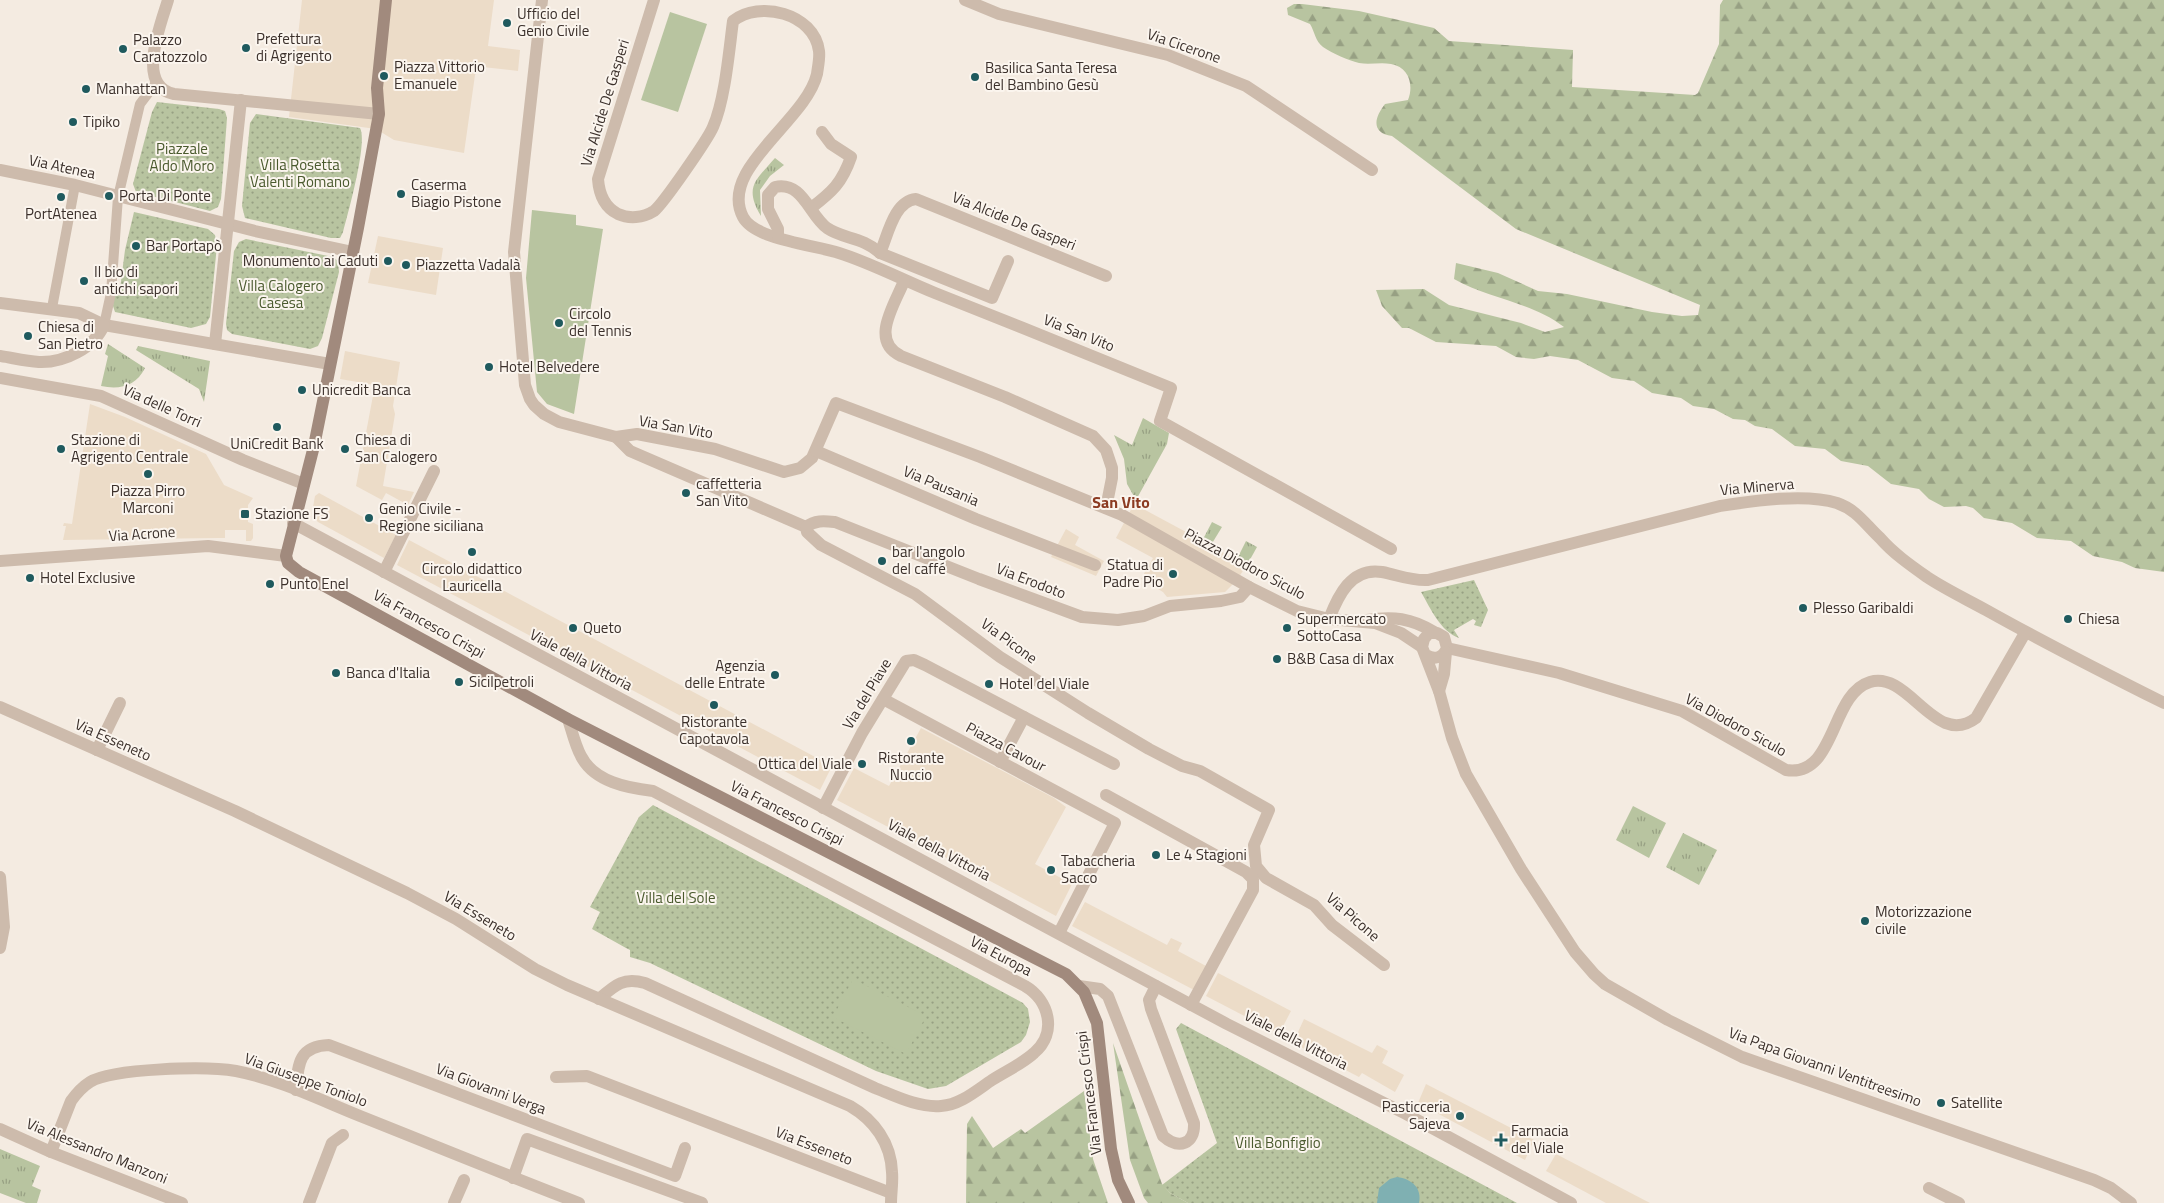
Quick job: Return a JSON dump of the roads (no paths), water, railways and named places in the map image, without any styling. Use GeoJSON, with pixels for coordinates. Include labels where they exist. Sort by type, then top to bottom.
{"type":"FeatureCollection","features":[{"type":"Feature","properties":{"kind":"main road"},"geometry":{"type":"LineString","coordinates":[[286,556],[330,364],[379,114],[377,88],[386,0]]}},
{"type":"Feature","properties":{"kind":"main road","name":"Via Francesco Crispi"},"geometry":{"type":"LineString","coordinates":[[286,556],[288,563],[299,572],[568,719],[1066,974],[1079,986],[1091,1006],[1098,1023],[1111,1149],[1118,1180],[1129,1203]]}},
{"type":"Feature","properties":{"kind":"street"},"geometry":{"type":"LineString","coordinates":[[168,0],[153,63],[153,75],[156,83],[168,92],[379,114]]}},
{"type":"Feature","properties":{"kind":"street","name":"Via San Vito"},"geometry":{"type":"LineString","coordinates":[[542,0],[514,252],[525,385],[530,400],[544,414],[559,422],[616,437],[637,434],[715,450],[784,472],[807,464],[816,451],[836,403],[980,457],[1122,515]]}},
{"type":"Feature","properties":{"kind":"street","name":"Via Alcide De Gasperi"},"geometry":{"type":"LineString","coordinates":[[654,0],[598,179],[601,196],[611,209],[618,214],[634,218],[649,214],[662,204],[713,127],[719,108],[733,21],[739,16],[757,8],[776,8],[794,14],[811,30],[819,51],[816,76],[810,91],[797,111],[748,168],[740,183],[738,201],[747,222],[751,227],[764,234],[840,253],[904,280]]}},
{"type":"Feature","properties":{"kind":"street","name":"Via Cicerone"},"geometry":{"type":"LineString","coordinates":[[966,0],[999,14],[1168,56],[1246,86],[1372,170]]}},
{"type":"Feature","properties":{"kind":"street"},"geometry":{"type":"LineString","coordinates":[[0,356],[41,362],[69,356],[93,342],[104,325],[111,293],[118,196],[140,104],[156,83]]}},
{"type":"Feature","properties":{"kind":"street"},"geometry":{"type":"LineString","coordinates":[[215,344],[241,100]]}},
{"type":"Feature","properties":{"kind":"street"},"geometry":{"type":"LineString","coordinates":[[811,208],[834,190],[845,175],[851,157],[831,144],[822,132]]}},
{"type":"Feature","properties":{"kind":"street","name":"Via Atenea"},"geometry":{"type":"LineString","coordinates":[[0,170],[118,196]]}},
{"type":"Feature","properties":{"kind":"street"},"geometry":{"type":"LineString","coordinates":[[52,308],[75,185]]}},
{"type":"Feature","properties":{"kind":"street"},"geometry":{"type":"LineString","coordinates":[[778,237],[778,229],[768,210],[768,195],[775,187],[788,186],[799,193],[828,228],[871,244],[880,253],[992,298],[1008,260]]}},
{"type":"Feature","properties":{"kind":"street"},"geometry":{"type":"LineString","coordinates":[[118,196],[227,224],[353,252]]}},
{"type":"Feature","properties":{"kind":"street","name":"Via Alcide De Gasperi"},"geometry":{"type":"LineString","coordinates":[[880,253],[898,210],[907,201],[916,200],[1106,276]]}},
{"type":"Feature","properties":{"kind":"street"},"geometry":{"type":"LineString","coordinates":[[904,280],[885,326],[885,338],[890,349],[901,356],[1005,397],[1093,436],[1106,450],[1112,468],[1106,508]]}},
{"type":"Feature","properties":{"kind":"street","name":"Via San Vito"},"geometry":{"type":"LineString","coordinates":[[904,280],[1171,388],[1160,420],[1391,549]]}},
{"type":"Feature","properties":{"kind":"street"},"geometry":{"type":"LineString","coordinates":[[0,304],[52,308],[80,313],[104,325],[330,364]]}},
{"type":"Feature","properties":{"kind":"street","name":"Via delle Torri"},"geometry":{"type":"LineString","coordinates":[[0,378],[101,396],[243,460],[304,484]]}},
{"type":"Feature","properties":{"kind":"street","name":"Via Picone"},"geometry":{"type":"LineString","coordinates":[[616,437],[630,451],[806,527],[807,532],[821,545],[916,594],[1000,657],[1088,714],[1149,749],[1182,766],[1200,771],[1269,810],[1254,845],[1256,866],[1266,878],[1314,904],[1332,925],[1384,965]]}},
{"type":"Feature","properties":{"kind":"street","name":"Via Pausania"},"geometry":{"type":"LineString","coordinates":[[816,451],[976,519],[1095,565]]}},
{"type":"Feature","properties":{"kind":"street"},"geometry":{"type":"LineString","coordinates":[[384,572],[434,471]]}},
{"type":"Feature","properties":{"kind":"street","name":"Via Minerva"},"geometry":{"type":"LineString","coordinates":[[1329,619],[1344,588],[1354,578],[1366,572],[1384,572],[1412,580],[1428,580],[1720,506],[1754,500],[1826,501],[1851,509],[1861,516],[1880,539],[1899,556],[1928,577],[2025,633],[2164,703]]}},
{"type":"Feature","properties":{"kind":"street","name":"Piazza Diodoro Siculo"},"geometry":{"type":"LineString","coordinates":[[1122,515],[1249,587],[1297,611],[1329,619],[1360,621]]}},
{"type":"Feature","properties":{"kind":"street","name":"Via Erodoto"},"geometry":{"type":"LineString","coordinates":[[806,527],[818,521],[835,522],[979,579],[1082,617],[1118,620],[1144,616],[1170,606],[1221,601],[1240,597],[1249,587]]}},
{"type":"Feature","properties":{"kind":"street","name":"Viale della Vittoria"},"geometry":{"type":"LineString","coordinates":[[293,523],[1191,1005],[1406,1114],[1571,1203]]}},
{"type":"Feature","properties":{"kind":"street","name":"Via Acrone"},"geometry":{"type":"LineString","coordinates":[[0,560],[208,546],[286,556]]}},
{"type":"Feature","properties":{"kind":"street"},"geometry":{"type":"LineString","coordinates":[[1360,621],[1394,616],[1415,622],[1444,637],[1446,650],[1444,674],[1439,691]]}},
{"type":"Feature","properties":{"kind":"street"},"geometry":{"type":"LineString","coordinates":[[1360,621],[1390,628],[1434,658],[1443,655],[1446,650]]}},
{"type":"Feature","properties":{"kind":"street"},"geometry":{"type":"LineString","coordinates":[[1424,651],[1426,636],[1434,632]]}},
{"type":"Feature","properties":{"kind":"street","name":"Via Diodoro Siculo"},"geometry":{"type":"LineString","coordinates":[[1446,650],[1558,673],[1682,711],[1786,770],[1793,771],[1806,769],[1817,760],[1852,694],[1870,682],[1887,681],[1895,684],[1921,707],[1948,724],[1957,726],[1971,722],[1976,718],[2025,633]]}},
{"type":"Feature","properties":{"kind":"street","name":"Via Papa Giovanni Ventitreesimo"},"geometry":{"type":"LineString","coordinates":[[1424,651],[1439,691],[1452,738],[1466,774],[1521,869],[1575,952],[1605,984],[1668,1020],[1742,1057],[2094,1180],[2111,1188],[2131,1203]]}},
{"type":"Feature","properties":{"kind":"street","name":"Via del Piave"},"geometry":{"type":"LineString","coordinates":[[823,808],[862,733],[906,661],[914,660],[1114,764]]}},
{"type":"Feature","properties":{"kind":"street","name":"Piazza Cavour"},"geometry":{"type":"LineString","coordinates":[[883,699],[1115,823],[1060,934]]}},
{"type":"Feature","properties":{"kind":"street"},"geometry":{"type":"LineString","coordinates":[[97,750],[120,703]]}},
{"type":"Feature","properties":{"kind":"street","name":"Via Esseneto"},"geometry":{"type":"LineString","coordinates":[[0,707],[235,811],[407,894],[456,919],[535,969],[860,1112],[876,1127],[887,1147],[892,1171],[891,1198],[587,1076],[556,1077]]}},
{"type":"Feature","properties":{"kind":"street"},"geometry":{"type":"LineString","coordinates":[[1000,762],[1024,717]]}},
{"type":"Feature","properties":{"kind":"street","name":"Via Europa"},"geometry":{"type":"LineString","coordinates":[[568,719],[581,756],[588,767],[601,776],[630,788],[653,791],[1025,986],[1043,1002],[1048,1018],[1048,1026],[1044,1041],[1034,1054],[959,1102],[942,1106],[931,1106],[875,1088],[645,983],[622,982],[614,985],[600,999]]}},
{"type":"Feature","properties":{"kind":"street"},"geometry":{"type":"LineString","coordinates":[[1106,795],[1246,872],[1253,879],[1253,890],[1191,1005]]}},
{"type":"Feature","properties":{"kind":"street"},"geometry":{"type":"LineString","coordinates":[[0,877],[4,928],[0,948]]}},
{"type":"Feature","properties":{"kind":"street"},"geometry":{"type":"LineString","coordinates":[[1079,986],[1100,989],[1108,996],[1164,1136],[1174,1143],[1183,1143],[1193,1134],[1194,1123],[1151,1009],[1149,1000],[1156,986]]}},
{"type":"Feature","properties":{"kind":"street","name":"Via Giovanni Verga"},"geometry":{"type":"LineString","coordinates":[[296,1090],[298,1067],[302,1057],[313,1047],[329,1044],[675,1176],[684,1148]]}},
{"type":"Feature","properties":{"kind":"street","name":"Via Giuseppe Toniolo"},"geometry":{"type":"LineString","coordinates":[[51,1152],[72,1101],[83,1087],[98,1078],[178,1068],[208,1068],[237,1071],[296,1090],[579,1203]]}},
{"type":"Feature","properties":{"kind":"street","name":"Via Alessandro Manzoni"},"geometry":{"type":"LineString","coordinates":[[0,1129],[51,1152],[182,1203]]}},
{"type":"Feature","properties":{"kind":"street"},"geometry":{"type":"LineString","coordinates":[[310,1203],[332,1143],[343,1135]]}},
{"type":"Feature","properties":{"kind":"street"},"geometry":{"type":"LineString","coordinates":[[513,1178],[527,1139],[673,1198],[702,1203]]}},
{"type":"Feature","properties":{"kind":"street"},"geometry":{"type":"LineString","coordinates":[[454,1203],[464,1180]]}},
{"type":"Feature","properties":{"kind":"street"},"geometry":{"type":"LineString","coordinates":[[1929,1188],[1958,1203]]}},
{"type":"Feature","properties":{"kind":"water"},"geometry":{"type":"Polygon","coordinates":[[[1397,1177],[1415,1185],[1419,1193],[1419,1203],[1377,1203],[1379,1188],[1390,1179],[1397,1177]]]}},
{"type":"Feature","properties":{"kind":"place","name":"Ufficio del Genio Civile"},"geometry":{"type":"Point","coordinates":[507,23]}},
{"type":"Feature","properties":{"kind":"place","name":"Prefettura di Agrigento"},"geometry":{"type":"Point","coordinates":[246,48]}},
{"type":"Feature","properties":{"kind":"place","name":"Palazzo Caratozzolo"},"geometry":{"type":"Point","coordinates":[123,49]}},
{"type":"Feature","properties":{"kind":"place","name":"Piazza Vittorio Emanuele"},"geometry":{"type":"Point","coordinates":[384,76]}},
{"type":"Feature","properties":{"kind":"place","name":"Basilica Santa Teresa del Bambino Gesù"},"geometry":{"type":"Point","coordinates":[975,77]}},
{"type":"Feature","properties":{"kind":"place","name":"Manhattan"},"geometry":{"type":"Point","coordinates":[86,89]}},
{"type":"Feature","properties":{"kind":"place","name":"Tipiko"},"geometry":{"type":"Point","coordinates":[73,122]}},
{"type":"Feature","properties":{"kind":"place","name":"Caserma Biagio Pistone"},"geometry":{"type":"Point","coordinates":[401,194]}},
{"type":"Feature","properties":{"kind":"place","name":"Porta Di Ponte"},"geometry":{"type":"Point","coordinates":[109,196]}},
{"type":"Feature","properties":{"kind":"place","name":"PortAtenea"},"geometry":{"type":"Point","coordinates":[61,197]}},
{"type":"Feature","properties":{"kind":"place","name":"Bar Portapò"},"geometry":{"type":"Point","coordinates":[136,246]}},
{"type":"Feature","properties":{"kind":"place","name":"Monumento ai Caduti"},"geometry":{"type":"Point","coordinates":[388,261]}},
{"type":"Feature","properties":{"kind":"place","name":"Piazzetta Vadalà"},"geometry":{"type":"Point","coordinates":[406,265]}},
{"type":"Feature","properties":{"kind":"place","name":"Il bio di antichi sapori"},"geometry":{"type":"Point","coordinates":[84,281]}},
{"type":"Feature","properties":{"kind":"place","name":"Circolo del Tennis"},"geometry":{"type":"Point","coordinates":[559,323]}},
{"type":"Feature","properties":{"kind":"place","name":"Chiesa di San Pietro"},"geometry":{"type":"Point","coordinates":[28,336]}},
{"type":"Feature","properties":{"kind":"place","name":"Hotel Belvedere"},"geometry":{"type":"Point","coordinates":[489,367]}},
{"type":"Feature","properties":{"kind":"place","name":"Unicredit Banca"},"geometry":{"type":"Point","coordinates":[302,390]}},
{"type":"Feature","properties":{"kind":"place","name":"UniCredit Bank"},"geometry":{"type":"Point","coordinates":[277,427]}},
{"type":"Feature","properties":{"kind":"place","name":"Stazione di Agrigento Centrale"},"geometry":{"type":"Point","coordinates":[61,449]}},
{"type":"Feature","properties":{"kind":"place","name":"Chiesa di San Calogero"},"geometry":{"type":"Point","coordinates":[345,449]}},
{"type":"Feature","properties":{"kind":"place","name":"Piazza Pirro Marconi"},"geometry":{"type":"Point","coordinates":[148,474]}},
{"type":"Feature","properties":{"kind":"place","name":"caffetteria San Vito"},"geometry":{"type":"Point","coordinates":[686,493]}},
{"type":"Feature","properties":{"kind":"place","name":"Stazione FS"},"geometry":{"type":"Point","coordinates":[245,514]}},
{"type":"Feature","properties":{"kind":"place","name":"Genio Civile - Regione siciliana"},"geometry":{"type":"Point","coordinates":[369,518]}},
{"type":"Feature","properties":{"kind":"place","name":"Circolo didattico Lauricella"},"geometry":{"type":"Point","coordinates":[472,552]}},
{"type":"Feature","properties":{"kind":"place","name":"bar l'angolo del caffé"},"geometry":{"type":"Point","coordinates":[882,561]}},
{"type":"Feature","properties":{"kind":"place","name":"Statua di Padre Pio"},"geometry":{"type":"Point","coordinates":[1173,574]}},
{"type":"Feature","properties":{"kind":"place","name":"Hotel Exclusive"},"geometry":{"type":"Point","coordinates":[30,578]}},
{"type":"Feature","properties":{"kind":"place","name":"Punto Enel"},"geometry":{"type":"Point","coordinates":[270,584]}},
{"type":"Feature","properties":{"kind":"place","name":"Plesso Garibaldi"},"geometry":{"type":"Point","coordinates":[1803,608]}},
{"type":"Feature","properties":{"kind":"place","name":"Chiesa"},"geometry":{"type":"Point","coordinates":[2068,619]}},
{"type":"Feature","properties":{"kind":"place","name":"Queto"},"geometry":{"type":"Point","coordinates":[573,628]}},
{"type":"Feature","properties":{"kind":"place","name":"Supermercato SottoCasa"},"geometry":{"type":"Point","coordinates":[1287,628]}},
{"type":"Feature","properties":{"kind":"place","name":"B&B Casa di Max"},"geometry":{"type":"Point","coordinates":[1277,659]}},
{"type":"Feature","properties":{"kind":"place","name":"Banca d'Italia"},"geometry":{"type":"Point","coordinates":[336,673]}},
{"type":"Feature","properties":{"kind":"place","name":"Agenzia delle Entrate"},"geometry":{"type":"Point","coordinates":[775,675]}},
{"type":"Feature","properties":{"kind":"place","name":"Sicilpetroli"},"geometry":{"type":"Point","coordinates":[459,682]}},
{"type":"Feature","properties":{"kind":"place","name":"Hotel del Viale"},"geometry":{"type":"Point","coordinates":[989,684]}},
{"type":"Feature","properties":{"kind":"place","name":"Ristorante Capotavola"},"geometry":{"type":"Point","coordinates":[714,705]}},
{"type":"Feature","properties":{"kind":"place","name":"Ristorante Nuccio"},"geometry":{"type":"Point","coordinates":[911,741]}},
{"type":"Feature","properties":{"kind":"place","name":"Ottica del Viale"},"geometry":{"type":"Point","coordinates":[862,764]}},
{"type":"Feature","properties":{"kind":"place","name":"Le 4 Stagioni"},"geometry":{"type":"Point","coordinates":[1156,855]}},
{"type":"Feature","properties":{"kind":"place","name":"Tabaccheria Sacco"},"geometry":{"type":"Point","coordinates":[1051,870]}},
{"type":"Feature","properties":{"kind":"place","name":"Motorizzazione civile"},"geometry":{"type":"Point","coordinates":[1865,921]}},
{"type":"Feature","properties":{"kind":"place","name":"Satellite"},"geometry":{"type":"Point","coordinates":[1941,1103]}},
{"type":"Feature","properties":{"kind":"place","name":"Pasticceria Sajeva"},"geometry":{"type":"Point","coordinates":[1460,1116]}},
{"type":"Feature","properties":{"kind":"place","name":"Farmacia del Viale"},"geometry":{"type":"Point","coordinates":[1501,1140]}},
{"type":"Feature","properties":{"kind":"district","name":"San Vito"},"geometry":{"type":"Point","coordinates":[1121,502]}},
{"type":"Feature","properties":{"kind":"park label","name":"Piazzale Aldo Moro"},"geometry":{"type":"Point","coordinates":[182,158]}},
{"type":"Feature","properties":{"kind":"park label","name":"Villa Rosetta Valenti Romano"},"geometry":{"type":"Point","coordinates":[300,174]}},
{"type":"Feature","properties":{"kind":"park label","name":"Villa Calogero Casesa"},"geometry":{"type":"Point","coordinates":[281,294]}},
{"type":"Feature","properties":{"kind":"park label","name":"Villa del Sole"},"geometry":{"type":"Point","coordinates":[676,898]}},
{"type":"Feature","properties":{"kind":"park label","name":"Villa Bonfiglio"},"geometry":{"type":"Point","coordinates":[1278,1143]}}]}
